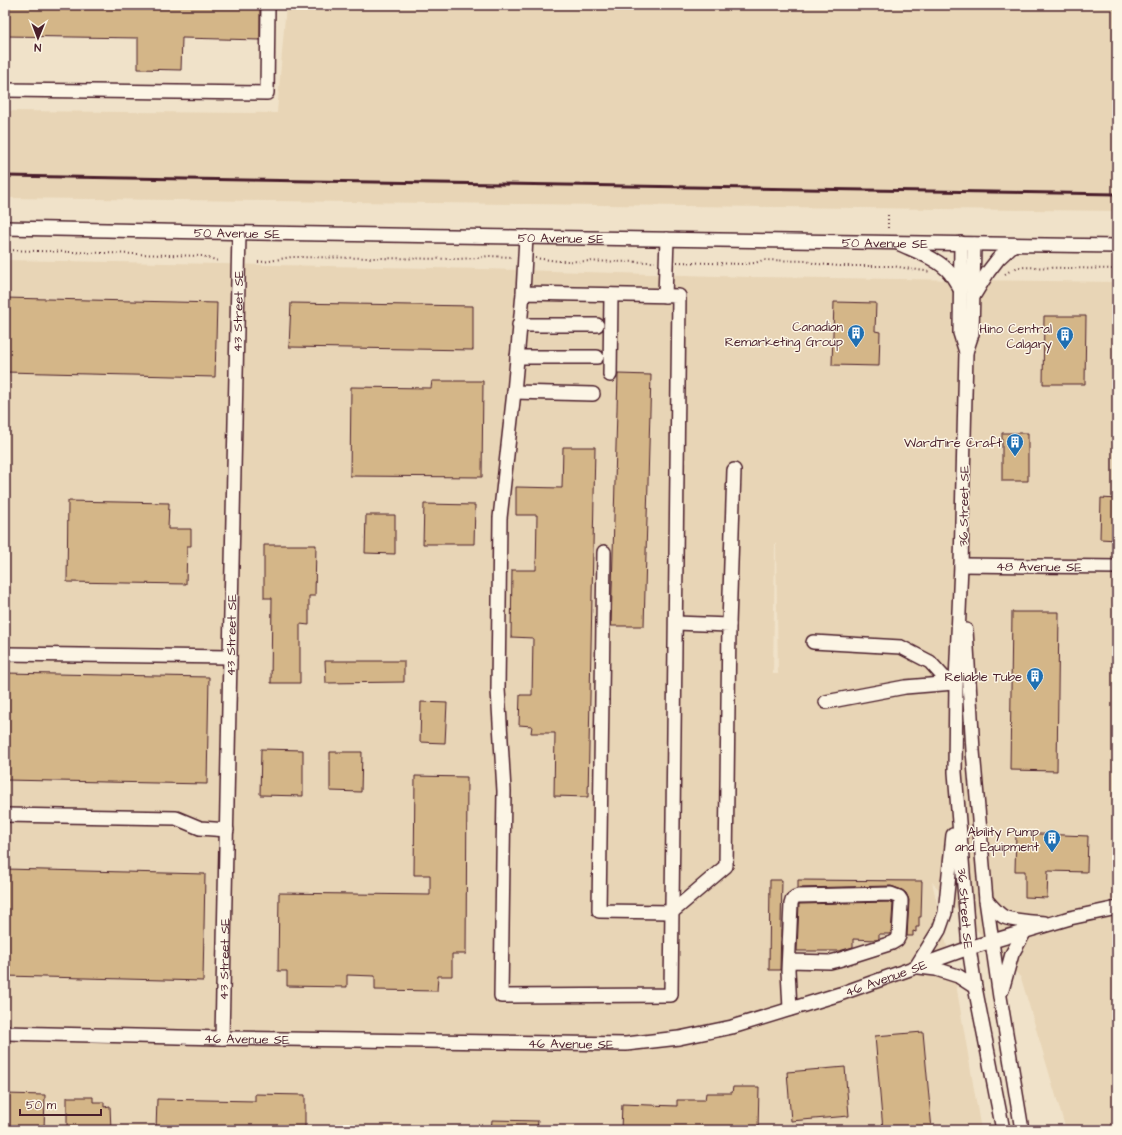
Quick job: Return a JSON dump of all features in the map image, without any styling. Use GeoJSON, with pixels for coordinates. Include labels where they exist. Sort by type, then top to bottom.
{"type":"FeatureCollection","features":[{"type":"Feature","properties":{"kind":"street"},"geometry":{"type":"LineString","coordinates":[[5,90],[266,93],[268,5]]}},
{"type":"Feature","properties":{"kind":"street","name":"50 Avenue SE"},"geometry":{"type":"LineString","coordinates":[[5,228],[239,233],[1117,246]]}},
{"type":"Feature","properties":{"kind":"street","name":"43 Street SE"},"geometry":{"type":"LineString","coordinates":[[222,1038],[239,233]]}},
{"type":"Feature","properties":{"kind":"street"},"geometry":{"type":"LineString","coordinates":[[523,293],[679,296],[671,995],[501,996],[504,791],[498,689],[500,518],[514,392],[523,293],[526,237]]}},
{"type":"Feature","properties":{"kind":"street"},"geometry":{"type":"LineString","coordinates":[[665,296],[667,239]]}},
{"type":"Feature","properties":{"kind":"street"},"geometry":{"type":"LineString","coordinates":[[896,242],[944,266],[950,272],[960,289]]}},
{"type":"Feature","properties":{"kind":"street","name":"36 Street SE"},"geometry":{"type":"LineString","coordinates":[[960,243],[960,333],[966,352]]}},
{"type":"Feature","properties":{"kind":"street","name":"36 Street SE"},"geometry":{"type":"LineString","coordinates":[[974,244],[972,334],[966,352],[961,565],[952,683],[955,772],[969,948],[1002,1130]]}},
{"type":"Feature","properties":{"kind":"street"},"geometry":{"type":"LineString","coordinates":[[973,297],[988,272],[1013,244]]}},
{"type":"Feature","properties":{"kind":"street"},"geometry":{"type":"LineString","coordinates":[[610,375],[611,295]]}},
{"type":"Feature","properties":{"kind":"street"},"geometry":{"type":"LineString","coordinates":[[519,325],[597,325]]}},
{"type":"Feature","properties":{"kind":"street"},"geometry":{"type":"LineString","coordinates":[[517,357],[597,357]]}},
{"type":"Feature","properties":{"kind":"street"},"geometry":{"type":"LineString","coordinates":[[514,392],[593,394]]}},
{"type":"Feature","properties":{"kind":"street"},"geometry":{"type":"LineString","coordinates":[[604,552],[599,911],[672,912],[726,866],[729,625],[734,470]]}},
{"type":"Feature","properties":{"kind":"street","name":"36 Street SE"},"geometry":{"type":"LineString","coordinates":[[961,565],[973,751],[986,900],[1022,1130]]}},
{"type":"Feature","properties":{"kind":"street","name":"48 Avenue SE"},"geometry":{"type":"LineString","coordinates":[[961,565],[1117,567]]}},
{"type":"Feature","properties":{"kind":"street"},"geometry":{"type":"LineString","coordinates":[[676,623],[729,625]]}},
{"type":"Feature","properties":{"kind":"street"},"geometry":{"type":"LineString","coordinates":[[813,642],[901,647],[930,662],[952,683]]}},
{"type":"Feature","properties":{"kind":"street"},"geometry":{"type":"LineString","coordinates":[[5,654],[230,657]]}},
{"type":"Feature","properties":{"kind":"street"},"geometry":{"type":"LineString","coordinates":[[826,702],[905,687],[952,683]]}},
{"type":"Feature","properties":{"kind":"street"},"geometry":{"type":"LineString","coordinates":[[958,812],[953,835],[945,913],[939,930],[916,967],[936,969],[958,976],[975,987]]}},
{"type":"Feature","properties":{"kind":"street"},"geometry":{"type":"LineString","coordinates":[[5,815],[176,818],[200,828],[227,830]]}},
{"type":"Feature","properties":{"kind":"street"},"geometry":{"type":"LineString","coordinates":[[789,961],[830,962],[892,943],[897,940],[899,936],[902,904],[901,900],[899,897],[891,894],[795,897],[791,904],[788,970],[790,1009]]}},
{"type":"Feature","properties":{"kind":"street"},"geometry":{"type":"LineString","coordinates":[[986,900],[997,912],[1005,917],[1053,924]]}},
{"type":"Feature","properties":{"kind":"street","name":"46 Avenue SE"},"geometry":{"type":"LineString","coordinates":[[5,1033],[626,1044],[679,1038],[724,1028],[840,994],[969,948],[1070,918],[1117,908]]}},
{"type":"Feature","properties":{"kind":"street"},"geometry":{"type":"LineString","coordinates":[[1000,997],[1012,954],[1026,932]]}},
{"type":"Feature","properties":{"kind":"path"},"geometry":{"type":"LineString","coordinates":[[888,214],[888,228]]}},
{"type":"Feature","properties":{"kind":"path"},"geometry":{"type":"LineString","coordinates":[[5,250],[202,256],[219,260]]}},
{"type":"Feature","properties":{"kind":"path"},"geometry":{"type":"LineString","coordinates":[[258,262],[270,262],[281,258],[293,257],[456,259],[488,256],[525,256],[558,261],[742,264],[755,263],[763,260],[806,261],[817,264],[840,266],[892,266],[932,272]]}},
{"type":"Feature","properties":{"kind":"path"},"geometry":{"type":"LineString","coordinates":[[1005,274],[1018,267],[1117,269]]}},
{"type":"Feature","properties":{"kind":"shaded area"},"geometry":{"type":"Polygon","coordinates":[[[286,5],[1117,5],[1117,211],[5,198],[5,111],[277,113],[286,5]]]}},
{"type":"Feature","properties":{"kind":"shaded area"},"geometry":{"type":"Polygon","coordinates":[[[5,260],[483,269],[749,277],[1117,282],[1117,1130],[1066,1130],[1021,978],[932,882],[957,990],[981,1130],[5,1130],[5,260]],[[775,544],[773,674],[778,674],[775,544]]]}},
{"type":"Feature","properties":{"kind":"building"},"geometry":{"type":"Polygon","coordinates":[[[5,5],[260,5],[260,40],[182,38],[181,70],[138,69],[138,38],[5,36],[5,5]]]}},
{"type":"Feature","properties":{"kind":"building"},"geometry":{"type":"Polygon","coordinates":[[[5,298],[217,303],[215,377],[5,372],[5,298]]]}},
{"type":"Feature","properties":{"kind":"building","name":"Canadian Remarketing Group"},"geometry":{"type":"Polygon","coordinates":[[[834,302],[876,303],[875,331],[880,332],[879,366],[832,365],[834,302]]]}},
{"type":"Feature","properties":{"kind":"building"},"geometry":{"type":"Polygon","coordinates":[[[291,303],[473,306],[473,350],[289,347],[291,303]]]}},
{"type":"Feature","properties":{"kind":"building","name":"Hino Central Calgary"},"geometry":{"type":"Polygon","coordinates":[[[1044,316],[1086,316],[1085,384],[1043,384],[1044,316]]]}},
{"type":"Feature","properties":{"kind":"building"},"geometry":{"type":"Polygon","coordinates":[[[618,374],[651,375],[644,626],[611,626],[618,374]]]}},
{"type":"Feature","properties":{"kind":"building"},"geometry":{"type":"Polygon","coordinates":[[[432,381],[483,381],[482,477],[350,476],[351,387],[431,388],[432,381]]]}},
{"type":"Feature","properties":{"kind":"building","name":"WardTire Craft"},"geometry":{"type":"Polygon","coordinates":[[[1002,433],[1028,433],[1028,481],[1002,481],[1002,433]]]}},
{"type":"Feature","properties":{"kind":"building"},"geometry":{"type":"Polygon","coordinates":[[[563,447],[595,447],[588,797],[554,796],[555,733],[531,733],[532,726],[519,725],[520,695],[532,695],[533,638],[511,637],[512,570],[536,570],[537,515],[516,515],[516,487],[562,488],[563,447]]]}},
{"type":"Feature","properties":{"kind":"building"},"geometry":{"type":"Polygon","coordinates":[[[1101,498],[1117,499],[1117,540],[1100,539],[1101,498]]]}},
{"type":"Feature","properties":{"kind":"building"},"geometry":{"type":"Polygon","coordinates":[[[68,501],[169,503],[168,529],[191,529],[191,546],[187,546],[186,584],[67,582],[68,501]]]}},
{"type":"Feature","properties":{"kind":"building"},"geometry":{"type":"Polygon","coordinates":[[[424,504],[475,505],[474,544],[423,544],[424,504]]]}},
{"type":"Feature","properties":{"kind":"building"},"geometry":{"type":"Polygon","coordinates":[[[366,515],[395,515],[395,554],[365,553],[366,515]]]}},
{"type":"Feature","properties":{"kind":"building"},"geometry":{"type":"Polygon","coordinates":[[[264,545],[316,545],[315,596],[309,596],[309,625],[300,624],[300,683],[271,683],[272,598],[264,598],[264,545]]]}},
{"type":"Feature","properties":{"kind":"building","name":"Reliable Tube"},"geometry":{"type":"Polygon","coordinates":[[[1012,612],[1059,612],[1057,771],[1010,770],[1012,612]]]}},
{"type":"Feature","properties":{"kind":"building"},"geometry":{"type":"Polygon","coordinates":[[[325,661],[404,661],[404,682],[326,683],[325,661]]]}},
{"type":"Feature","properties":{"kind":"building"},"geometry":{"type":"Polygon","coordinates":[[[5,673],[209,677],[207,784],[5,780],[5,673]]]}},
{"type":"Feature","properties":{"kind":"building"},"geometry":{"type":"Polygon","coordinates":[[[421,702],[447,703],[445,743],[420,742],[421,702]]]}},
{"type":"Feature","properties":{"kind":"building"},"geometry":{"type":"Polygon","coordinates":[[[261,749],[303,750],[303,796],[260,795],[261,749]]]}},
{"type":"Feature","properties":{"kind":"building"},"geometry":{"type":"Polygon","coordinates":[[[330,752],[362,752],[361,792],[330,791],[330,752]]]}},
{"type":"Feature","properties":{"kind":"building"},"geometry":{"type":"Polygon","coordinates":[[[415,776],[467,777],[466,954],[452,954],[452,976],[438,976],[437,991],[375,990],[375,976],[347,975],[347,987],[287,986],[287,971],[278,971],[279,893],[430,895],[430,875],[414,875],[415,776]]]}},
{"type":"Feature","properties":{"kind":"building","name":"Ability Pump and Equipment"},"geometry":{"type":"Polygon","coordinates":[[[1016,833],[1088,836],[1087,872],[1048,871],[1047,898],[1025,897],[1025,871],[1015,871],[1016,833]]]}},
{"type":"Feature","properties":{"kind":"building"},"geometry":{"type":"Polygon","coordinates":[[[5,869],[205,874],[203,981],[5,976],[5,869]]]}},
{"type":"Feature","properties":{"kind":"building"},"geometry":{"type":"Polygon","coordinates":[[[770,880],[782,880],[780,970],[769,970],[770,880]]]}},
{"type":"Feature","properties":{"kind":"building"},"geometry":{"type":"Polygon","coordinates":[[[798,880],[922,881],[921,917],[919,917],[919,927],[916,927],[916,932],[913,931],[913,936],[907,936],[909,900],[906,893],[902,890],[891,886],[798,888],[798,880]]]}},
{"type":"Feature","properties":{"kind":"building"},"geometry":{"type":"Polygon","coordinates":[[[893,903],[891,934],[879,934],[879,939],[876,940],[853,939],[853,947],[839,951],[797,951],[799,904],[893,903]]]}},
{"type":"Feature","properties":{"kind":"building"},"geometry":{"type":"Polygon","coordinates":[[[923,1032],[932,1130],[883,1130],[875,1036],[923,1032]]]}},
{"type":"Feature","properties":{"kind":"building"},"geometry":{"type":"Polygon","coordinates":[[[845,1067],[849,1116],[791,1121],[787,1072],[845,1067]]]}},
{"type":"Feature","properties":{"kind":"building"},"geometry":{"type":"Polygon","coordinates":[[[733,1087],[759,1087],[758,1130],[621,1130],[622,1104],[677,1106],[677,1100],[705,1100],[706,1093],[732,1093],[733,1087]]]}},
{"type":"Feature","properties":{"kind":"building"},"geometry":{"type":"Polygon","coordinates":[[[5,1094],[45,1095],[44,1130],[5,1130],[5,1094]]]}},
{"type":"Feature","properties":{"kind":"building"},"geometry":{"type":"Polygon","coordinates":[[[255,1094],[305,1095],[305,1130],[156,1130],[157,1099],[255,1101],[255,1094]]]}},
{"type":"Feature","properties":{"kind":"building"},"geometry":{"type":"Polygon","coordinates":[[[67,1097],[93,1097],[93,1102],[104,1102],[104,1107],[110,1106],[111,1130],[67,1130],[67,1097]]]}},
{"type":"Feature","properties":{"kind":"building"},"geometry":{"type":"Polygon","coordinates":[[[492,1120],[538,1121],[537,1130],[491,1130],[492,1120]]]}},
{"type":"Feature","properties":{"kind":"railway"},"geometry":{"type":"LineString","coordinates":[[5,176],[1117,194]]}},
{"type":"Feature","properties":{"kind":"place","name":"Canadian Remarketing Group"},"geometry":{"type":"Point","coordinates":[856,348]}},
{"type":"Feature","properties":{"kind":"place","name":"Hino Central Calgary"},"geometry":{"type":"Point","coordinates":[1065,350]}},
{"type":"Feature","properties":{"kind":"place","name":"WardTire Craft"},"geometry":{"type":"Point","coordinates":[1015,457]}},
{"type":"Feature","properties":{"kind":"place","name":"Reliable Tube"},"geometry":{"type":"Point","coordinates":[1035,691]}},
{"type":"Feature","properties":{"kind":"place","name":"Ability Pump and Equipment"},"geometry":{"type":"Point","coordinates":[1052,853]}}]}
